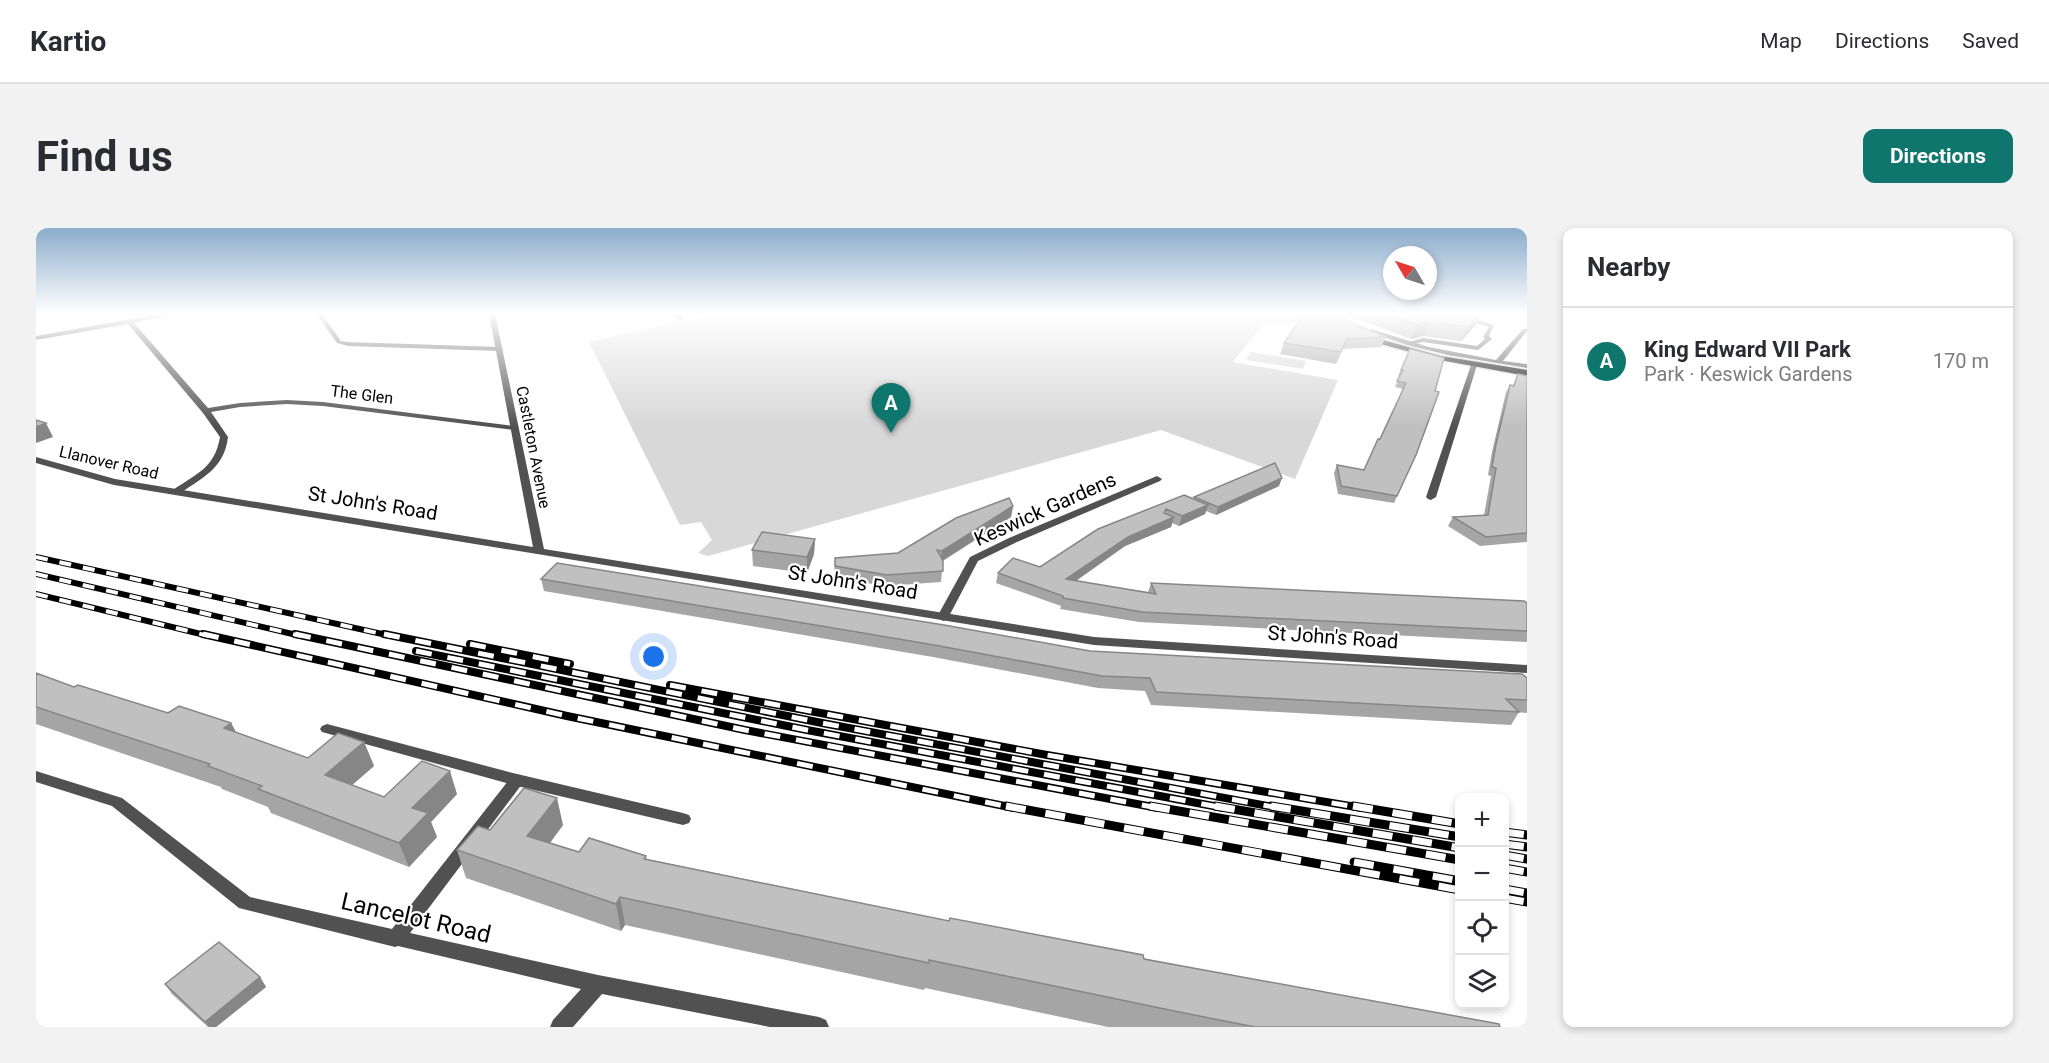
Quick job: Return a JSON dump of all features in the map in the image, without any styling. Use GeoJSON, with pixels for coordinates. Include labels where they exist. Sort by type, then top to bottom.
{"type":"FeatureCollection","features":[{"type":"Feature","properties":{"kind":"main road"},"geometry":{"type":"LineString","coordinates":[[1412,351],[1474,365],[1527,373]]}},
{"type":"Feature","properties":{"kind":"street"},"geometry":{"type":"LineString","coordinates":[[155,351],[206,411],[224,436],[222,451],[213,466],[176,492]]}},
{"type":"Feature","properties":{"kind":"street","name":"Castleton Avenue"},"geometry":{"type":"LineString","coordinates":[[500,351],[539,550]]}},
{"type":"Feature","properties":{"kind":"street"},"geometry":{"type":"LineString","coordinates":[[1447,351],[1527,366]]}},
{"type":"Feature","properties":{"kind":"street"},"geometry":{"type":"LineString","coordinates":[[1498,362],[1507,351]]}},
{"type":"Feature","properties":{"kind":"street"},"geometry":{"type":"LineString","coordinates":[[1431,497],[1474,365]]}},
{"type":"Feature","properties":{"kind":"street","name":"The Glen"},"geometry":{"type":"LineString","coordinates":[[206,411],[240,405],[287,402],[323,404],[514,428]]}},
{"type":"Feature","properties":{"kind":"street","name":"Llanover Road"},"geometry":{"type":"LineString","coordinates":[[36,460],[114,482],[176,492]]}},
{"type":"Feature","properties":{"kind":"street","name":"Keswick Gardens"},"geometry":{"type":"LineString","coordinates":[[943,617],[974,559],[1157,479]]}},
{"type":"Feature","properties":{"kind":"street","name":"St John's Road"},"geometry":{"type":"LineString","coordinates":[[176,492],[1094,641],[1527,669]]}},
{"type":"Feature","properties":{"kind":"street"},"geometry":{"type":"LineString","coordinates":[[327,729],[517,780],[683,819]]}},
{"type":"Feature","properties":{"kind":"street","name":"Lancelot Road"},"geometry":{"type":"LineString","coordinates":[[36,776],[117,802],[245,903],[598,984],[819,1027]]}},
{"type":"Feature","properties":{"kind":"street"},"geometry":{"type":"LineString","coordinates":[[395,939],[517,780]]}},
{"type":"Feature","properties":{"kind":"street"},"geometry":{"type":"LineString","coordinates":[[560,1027],[598,984]]}},
{"type":"Feature","properties":{"kind":"shaded area"},"geometry":{"type":"Polygon","coordinates":[[[594,351],[1241,351],[1233,362],[1338,380],[1295,479],[1161,430],[708,556],[698,553],[712,540],[701,522],[680,525],[594,351]]]}},
{"type":"Feature","properties":{"kind":"shaded area"},"geometry":{"type":"Polygon","coordinates":[[[1251,352],[1306,361],[1303,369],[1246,360],[1251,352]]]}},
{"type":"Feature","properties":{"kind":"building"},"geometry":{"type":"Polygon","coordinates":[[[1409,351],[1419,351],[1444,358],[1435,391],[1439,392],[1416,455],[1397,496],[1341,486],[1337,465],[1364,470],[1406,383],[1397,381],[1403,370],[1401,370],[1409,351]]]}},
{"type":"Feature","properties":{"kind":"building"},"geometry":{"type":"Polygon","coordinates":[[[1518,374],[1527,376],[1527,533],[1486,537],[1453,517],[1488,515],[1496,468],[1492,467],[1496,444],[1510,385],[1514,386],[1518,374]]]}},
{"type":"Feature","properties":{"kind":"building"},"geometry":{"type":"Polygon","coordinates":[[[36,420],[46,423],[36,427],[36,420]]]}},
{"type":"Feature","properties":{"kind":"building"},"geometry":{"type":"Polygon","coordinates":[[[1275,463],[1282,478],[1218,507],[1194,497],[1275,463]]]}},
{"type":"Feature","properties":{"kind":"building"},"geometry":{"type":"Polygon","coordinates":[[[1184,495],[1208,505],[1182,516],[1166,509],[1164,513],[1174,517],[1128,537],[1066,579],[1156,594],[1151,583],[1524,601],[1527,603],[1527,631],[1142,612],[1063,598],[1063,596],[998,573],[1013,558],[1040,567],[1098,529],[1184,495]]]}},
{"type":"Feature","properties":{"kind":"building"},"geometry":{"type":"Polygon","coordinates":[[[1009,498],[1013,506],[942,551],[937,550],[943,561],[943,571],[887,575],[835,566],[835,558],[898,553],[956,518],[1009,498]]]}},
{"type":"Feature","properties":{"kind":"building"},"geometry":{"type":"Polygon","coordinates":[[[762,532],[815,539],[807,557],[752,550],[762,532]]]}},
{"type":"Feature","properties":{"kind":"building"},"geometry":{"type":"Polygon","coordinates":[[[557,563],[944,625],[1090,651],[1522,674],[1527,678],[1527,700],[1506,699],[1519,712],[1156,692],[1150,678],[1102,676],[934,645],[541,579],[557,563]]]}},
{"type":"Feature","properties":{"kind":"building"},"geometry":{"type":"Polygon","coordinates":[[[36,673],[74,687],[78,685],[168,713],[179,706],[231,723],[224,728],[308,758],[338,733],[364,742],[325,775],[384,797],[422,761],[450,771],[412,808],[428,813],[399,843],[258,789],[262,786],[208,766],[210,764],[36,707],[36,673]]]}},
{"type":"Feature","properties":{"kind":"building"},"geometry":{"type":"Polygon","coordinates":[[[524,788],[557,798],[527,836],[579,852],[589,838],[646,856],[644,859],[949,921],[950,918],[1143,955],[1144,959],[1499,1024],[1500,1027],[1255,1027],[929,960],[929,963],[620,897],[616,904],[457,850],[478,826],[490,830],[524,788]]]}},
{"type":"Feature","properties":{"kind":"building"},"geometry":{"type":"Polygon","coordinates":[[[219,942],[260,977],[205,1022],[165,984],[219,942]]]}},
{"type":"Feature","properties":{"kind":"railway"},"geometry":{"type":"LineString","coordinates":[[36,557],[391,636]]}},
{"type":"Feature","properties":{"kind":"railway"},"geometry":{"type":"LineString","coordinates":[[36,574],[301,636]]}},
{"type":"Feature","properties":{"kind":"railway"},"geometry":{"type":"LineString","coordinates":[[36,594],[209,636]]}},
{"type":"Feature","properties":{"kind":"railway"},"geometry":{"type":"LineString","coordinates":[[203,634],[567,716],[1014,808]]}},
{"type":"Feature","properties":{"kind":"railway"},"geometry":{"type":"LineString","coordinates":[[295,634],[745,730],[1158,808]]}},
{"type":"Feature","properties":{"kind":"railway"},"geometry":{"type":"LineString","coordinates":[[384,634],[822,723],[1279,808]]}},
{"type":"Feature","properties":{"kind":"railway"},"geometry":{"type":"LineString","coordinates":[[470,644],[570,664]]}},
{"type":"Feature","properties":{"kind":"railway"},"geometry":{"type":"LineString","coordinates":[[416,651],[807,730],[1224,808]]}},
{"type":"Feature","properties":{"kind":"railway"},"geometry":{"type":"LineString","coordinates":[[670,685],[1047,755],[1362,808]]}},
{"type":"Feature","properties":{"kind":"railway"},"geometry":{"type":"LineString","coordinates":[[1006,806],[1455,889]]}},
{"type":"Feature","properties":{"kind":"railway"},"geometry":{"type":"LineString","coordinates":[[1150,806],[1455,859]]}},
{"type":"Feature","properties":{"kind":"railway"},"geometry":{"type":"LineString","coordinates":[[1215,806],[1455,847]]}},
{"type":"Feature","properties":{"kind":"railway"},"geometry":{"type":"LineString","coordinates":[[1271,806],[1455,836]]}},
{"type":"Feature","properties":{"kind":"railway"},"geometry":{"type":"LineString","coordinates":[[1353,806],[1455,823]]}},
{"type":"Feature","properties":{"kind":"railway"},"geometry":{"type":"LineString","coordinates":[[1509,833],[1527,835]]}},
{"type":"Feature","properties":{"kind":"railway"},"geometry":{"type":"LineString","coordinates":[[1509,845],[1527,847]]}},
{"type":"Feature","properties":{"kind":"railway"},"geometry":{"type":"LineString","coordinates":[[1509,856],[1527,859]]}},
{"type":"Feature","properties":{"kind":"railway"},"geometry":{"type":"LineString","coordinates":[[1354,862],[1455,880]]}},
{"type":"Feature","properties":{"kind":"railway"},"geometry":{"type":"LineString","coordinates":[[1509,869],[1527,872]]}},
{"type":"Feature","properties":{"kind":"railway"},"geometry":{"type":"LineString","coordinates":[[1509,890],[1527,893]]}},
{"type":"Feature","properties":{"kind":"railway"},"geometry":{"type":"LineString","coordinates":[[1509,899],[1527,902]]}},
{"type":"Feature","properties":{"kind":"place","name":"King Edward VII Park"},"geometry":{"type":"Point","coordinates":[891,433]}}]}
